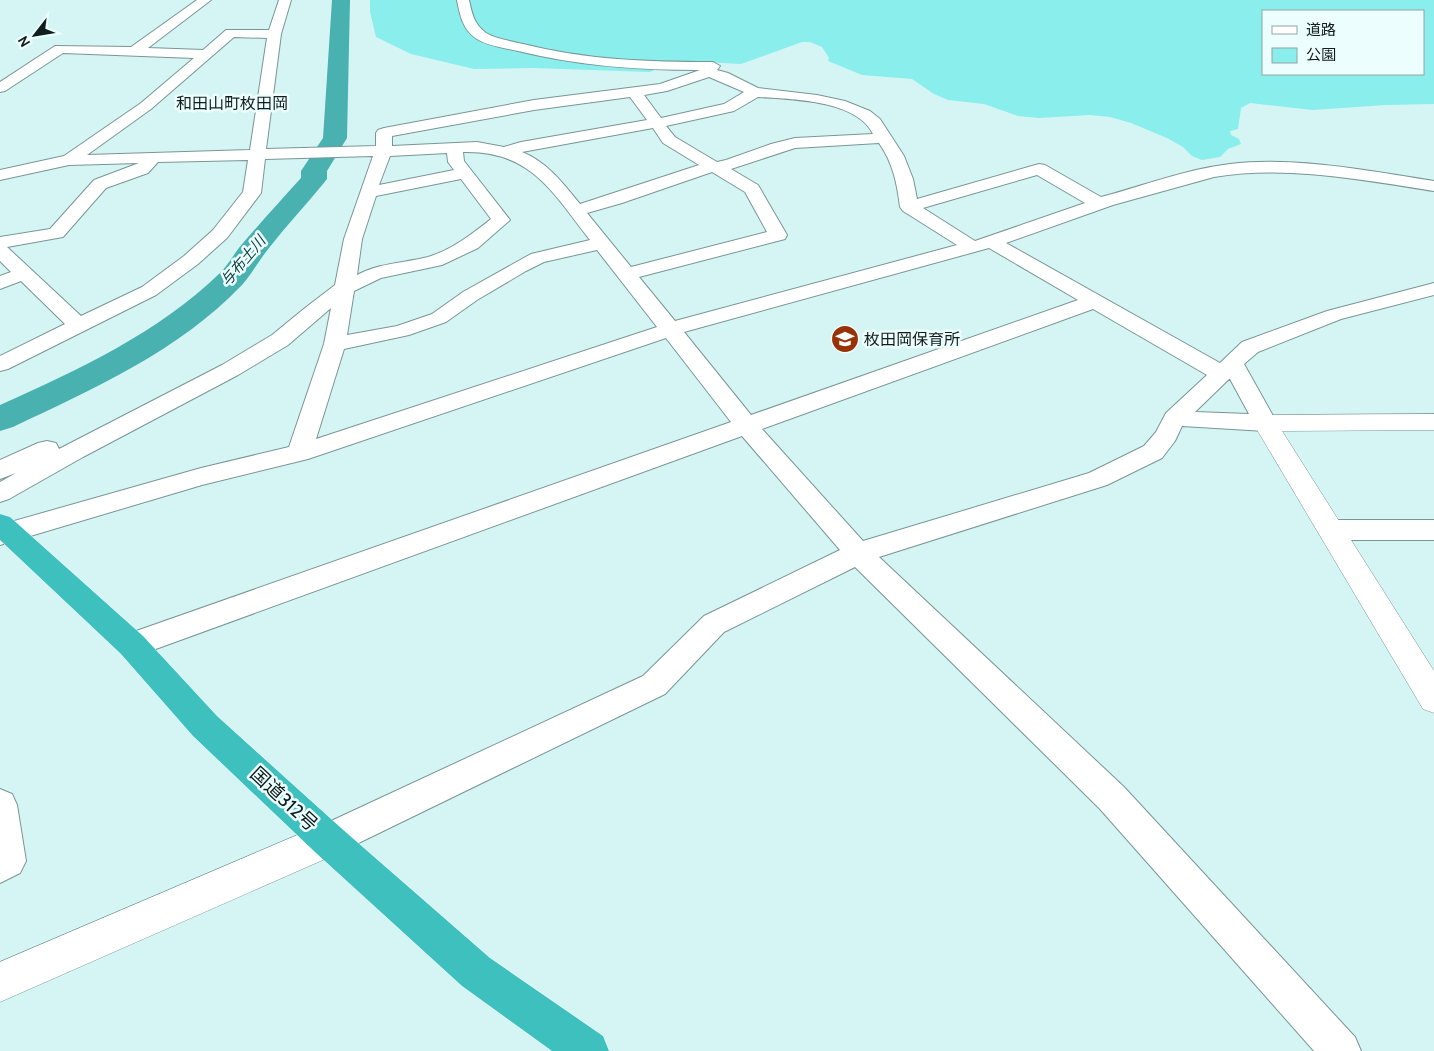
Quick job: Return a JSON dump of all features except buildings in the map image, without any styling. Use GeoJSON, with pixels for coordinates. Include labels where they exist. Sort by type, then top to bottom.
{"type":"FeatureCollection","features":[{"type":"Feature","properties":{"kind":"highway","name":"国道312号"},"geometry":{"type":"LineString","coordinates":[[3,530],[132,645],[206,726],[328,840],[476,972],[588,1051]]}},
{"type":"Feature","properties":{"kind":"street"},"geometry":{"type":"LineString","coordinates":[[135,51],[205,0]]}},
{"type":"Feature","properties":{"kind":"street"},"geometry":{"type":"LineString","coordinates":[[0,364],[149,291],[191,260],[220,234],[252,193],[261,155],[274,34],[285,0]]}},
{"type":"Feature","properties":{"kind":"street"},"geometry":{"type":"LineString","coordinates":[[299,453],[335,344],[353,238],[384,151],[384,133],[462,120],[534,105],[662,88],[708,72],[713,66],[650,66],[593,62],[546,54],[503,43],[482,36],[467,21],[463,0]]}},
{"type":"Feature","properties":{"kind":"street"},"geometry":{"type":"LineString","coordinates":[[69,160],[146,106],[231,33],[274,34]]}},
{"type":"Feature","properties":{"kind":"street"},"geometry":{"type":"LineString","coordinates":[[0,88],[60,49],[207,54]]}},
{"type":"Feature","properties":{"kind":"street"},"geometry":{"type":"LineString","coordinates":[[708,72],[723,76],[755,92],[795,95],[840,104],[865,114],[875,122],[883,138],[896,156],[905,179],[909,207]]}},
{"type":"Feature","properties":{"kind":"street"},"geometry":{"type":"LineString","coordinates":[[626,274],[778,236],[752,189],[669,140],[634,92]]}},
{"type":"Feature","properties":{"kind":"street"},"geometry":{"type":"LineString","coordinates":[[504,152],[521,146],[657,123],[729,108],[755,92]]}},
{"type":"Feature","properties":{"kind":"street"},"geometry":{"type":"LineString","coordinates":[[576,210],[616,200],[706,168],[729,165],[777,147],[795,143],[883,138]]}},
{"type":"Feature","properties":{"kind":"street"},"geometry":{"type":"LineString","coordinates":[[0,175],[47,163],[69,160],[384,151],[477,146],[525,159],[536,166],[558,188],[603,243],[746,425],[858,553],[1112,798],[1341,1051]]}},
{"type":"Feature","properties":{"kind":"street"},"geometry":{"type":"LineString","coordinates":[[0,493],[230,370],[280,340],[312,312],[343,289],[374,273],[435,261],[471,244],[501,220],[491,204],[456,162],[454,147]]}},
{"type":"Feature","properties":{"kind":"street"},"geometry":{"type":"LineString","coordinates":[[0,243],[56,233],[100,184],[142,170],[155,158]]}},
{"type":"Feature","properties":{"kind":"street"},"geometry":{"type":"LineString","coordinates":[[0,161],[47,163]]}},
{"type":"Feature","properties":{"kind":"street"},"geometry":{"type":"LineString","coordinates":[[3,530],[299,453],[670,330],[982,244],[1100,204],[1212,172],[1267,166],[1338,172],[1434,186]]}},
{"type":"Feature","properties":{"kind":"street"},"geometry":{"type":"LineString","coordinates":[[909,207],[1039,169],[1100,204]]}},
{"type":"Feature","properties":{"kind":"street"},"geometry":{"type":"LineString","coordinates":[[368,192],[464,173]]}},
{"type":"Feature","properties":{"kind":"street"},"geometry":{"type":"LineString","coordinates":[[909,207],[1227,368],[1265,423],[1434,699]]}},
{"type":"Feature","properties":{"kind":"street"},"geometry":{"type":"LineString","coordinates":[[335,344],[402,331],[439,318],[519,267],[538,258],[603,243]]}},
{"type":"Feature","properties":{"kind":"street"},"geometry":{"type":"LineString","coordinates":[[0,251],[79,326]]}},
{"type":"Feature","properties":{"kind":"street"},"geometry":{"type":"LineString","coordinates":[[0,283],[24,273]]}},
{"type":"Feature","properties":{"kind":"street"},"geometry":{"type":"LineString","coordinates":[[0,982],[328,840],[654,685],[714,624],[858,553],[1098,479],[1153,452],[1167,436],[1174,418],[1250,347],[1311,323],[1434,289]]}},
{"type":"Feature","properties":{"kind":"street"},"geometry":{"type":"LineString","coordinates":[[132,645],[1095,301]]}},
{"type":"Feature","properties":{"kind":"street"},"geometry":{"type":"LineString","coordinates":[[0,380],[61,346],[79,326]]}},
{"type":"Feature","properties":{"kind":"street"},"geometry":{"type":"LineString","coordinates":[[0,470],[91,430],[157,408]]}},
{"type":"Feature","properties":{"kind":"street"},"geometry":{"type":"LineString","coordinates":[[1174,418],[1265,423],[1434,422]]}},
{"type":"Feature","properties":{"kind":"street"},"geometry":{"type":"LineString","coordinates":[[1331,530],[1434,530]]}},
{"type":"Feature","properties":{"kind":"street"},"geometry":{"type":"LineString","coordinates":[[0,805],[8,861],[0,866]]}},
{"type":"Feature","properties":{"kind":"green space"},"geometry":{"type":"Polygon","coordinates":[[[370,0],[1434,0],[1434,104],[1313,110],[1250,103],[1241,108],[1238,129],[1230,131],[1231,135],[1239,139],[1241,144],[1228,149],[1220,157],[1202,160],[1192,156],[1183,147],[1167,138],[1131,123],[1110,117],[1090,115],[1039,118],[1018,116],[984,104],[948,100],[934,94],[912,79],[862,75],[828,61],[829,58],[822,47],[810,42],[802,42],[741,64],[687,61],[670,64],[650,72],[533,68],[474,69],[411,54],[376,37],[370,12],[370,0]]]}},
{"type":"Feature","properties":{"kind":"waterway","name":"与布土川"},"geometry":{"type":"LineString","coordinates":[[0,419],[122,359],[181,322],[232,278],[261,239],[314,179],[314,171],[335,138],[341,0]]}},
{"type":"Feature","properties":{"kind":"place","name":"枚田岡保育所"},"geometry":{"type":"Point","coordinates":[845,339]}},
{"type":"Feature","properties":{"kind":"district","name":"和田山町枚田岡"},"geometry":{"type":"Point","coordinates":[232,103]}}]}
